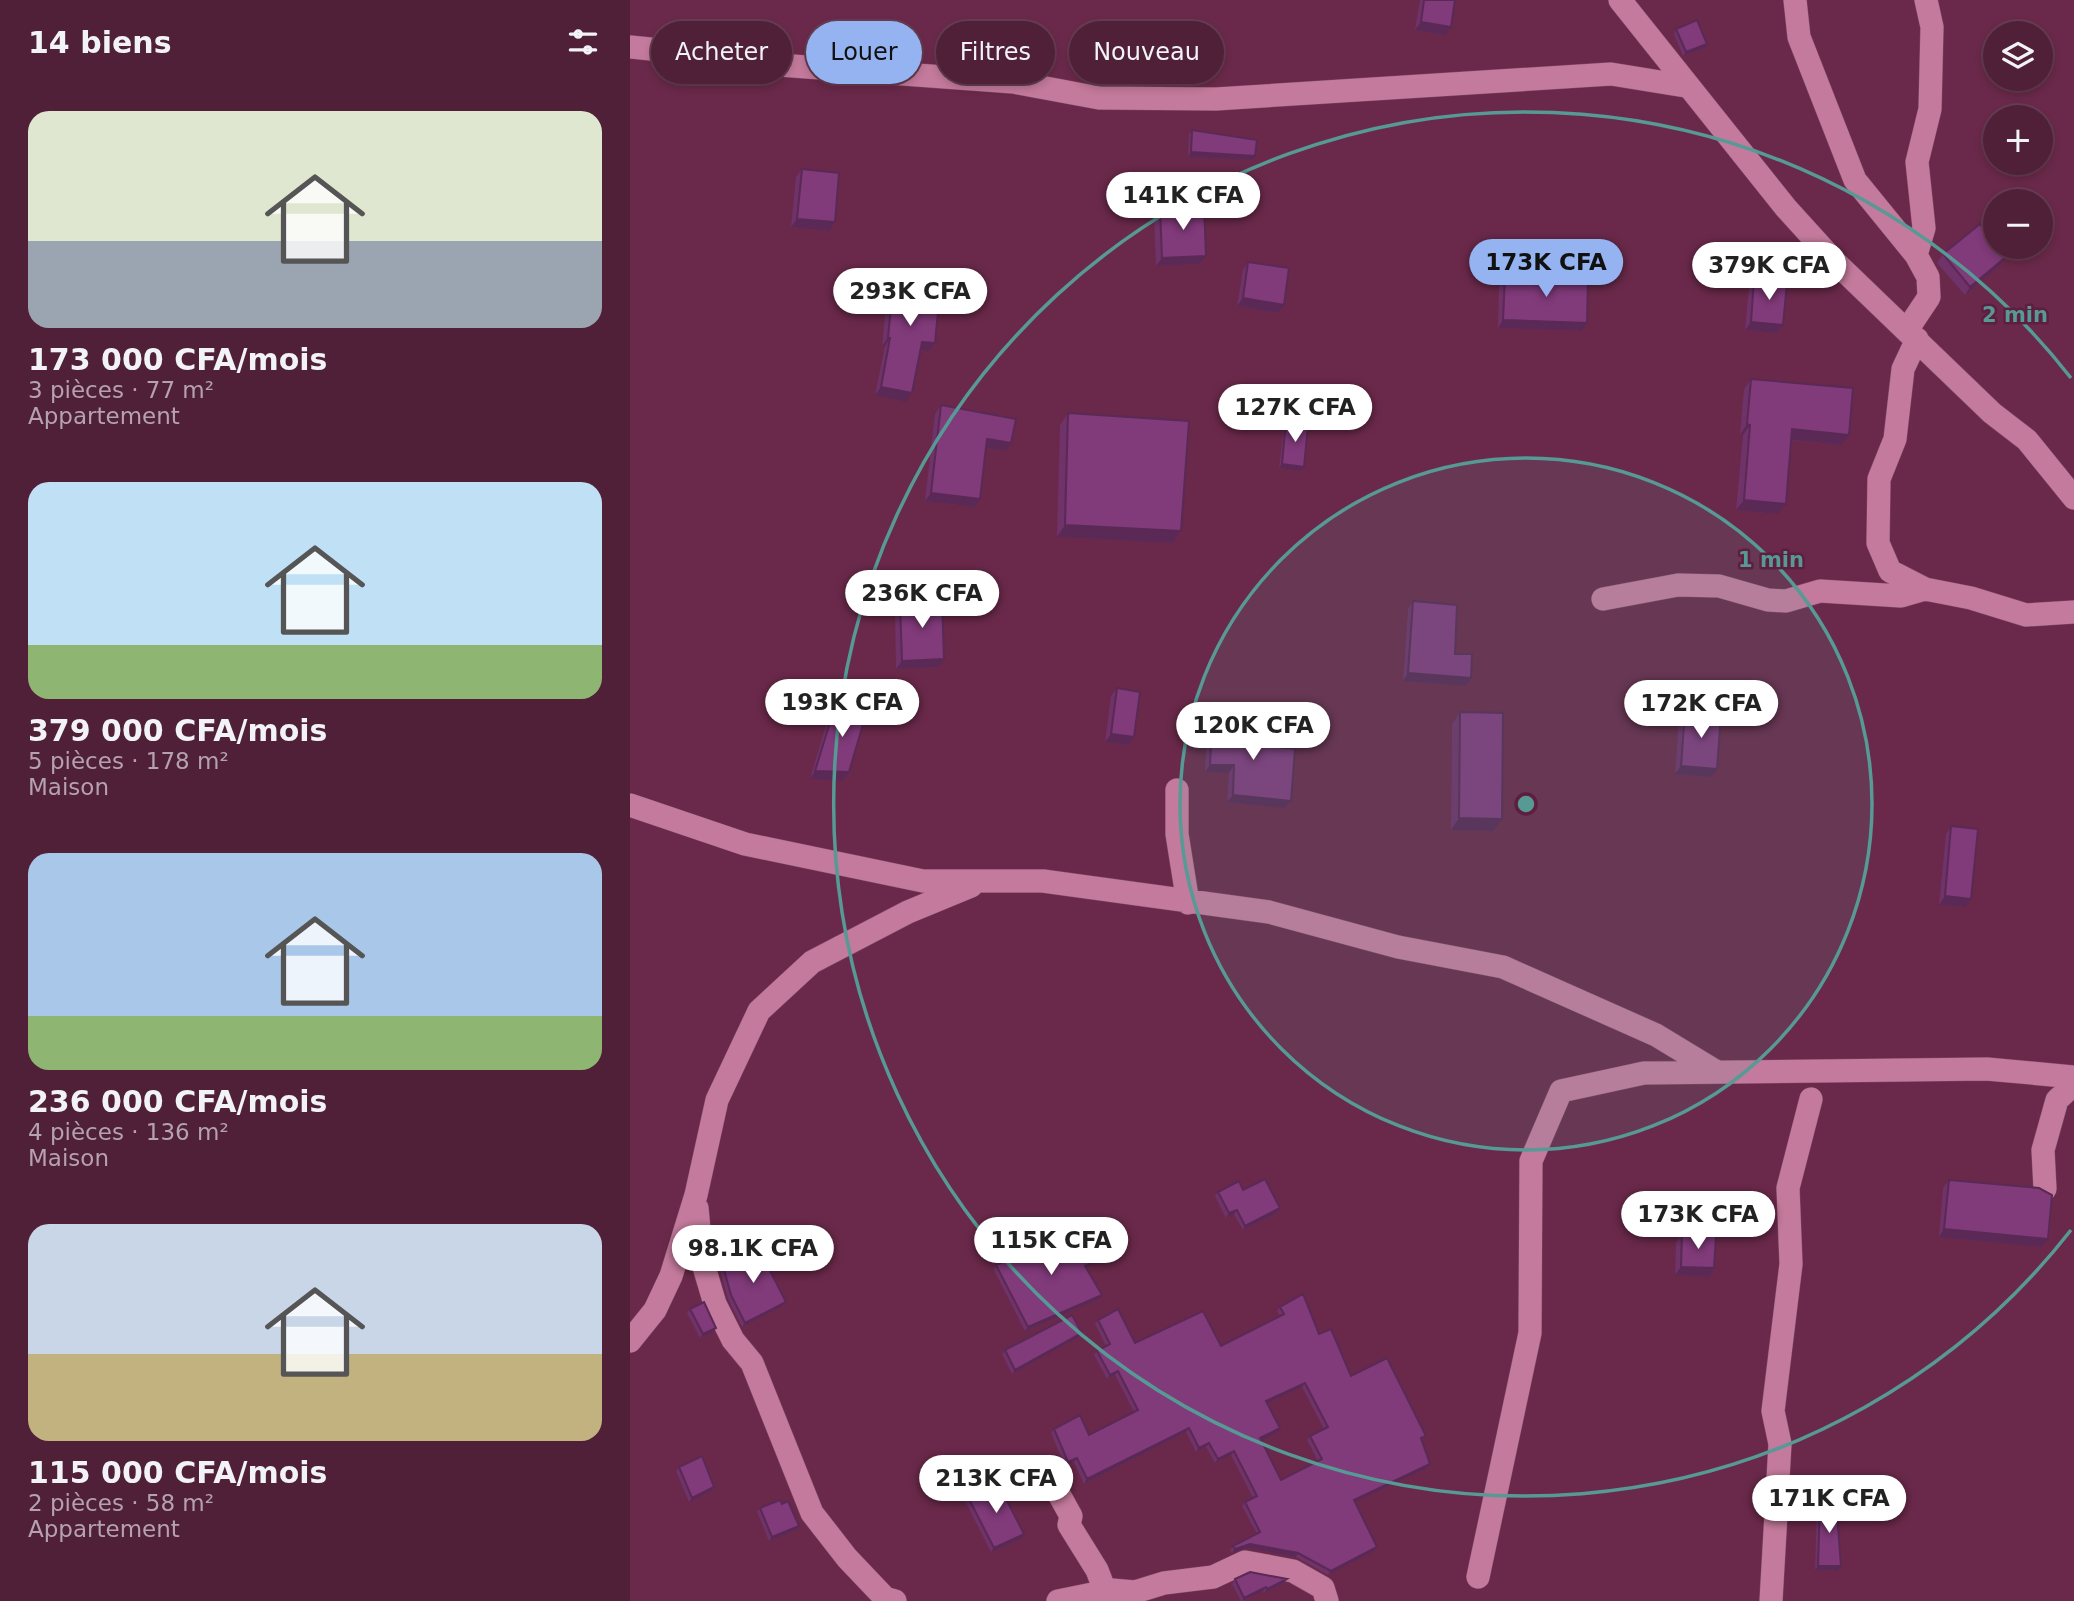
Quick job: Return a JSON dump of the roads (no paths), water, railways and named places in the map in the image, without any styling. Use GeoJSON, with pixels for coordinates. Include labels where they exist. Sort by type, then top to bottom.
{"type":"FeatureCollection","features":[{"type":"Feature","properties":{"kind":"street"},"geometry":{"type":"LineString","coordinates":[[1620,0],[1640,10],[1685,86],[1786,208],[1835,262],[1992,413],[2027,440],[2074,498]]}},
{"type":"Feature","properties":{"kind":"street"},"geometry":{"type":"LineString","coordinates":[[1795,0],[1800,37],[1855,180],[1916,255],[1928,277],[1929,297],[1912,335],[1903,369],[1895,439],[1879,480],[1878,543],[1890,571],[1925,589],[1972,598],[2026,615],[2074,612]]}},
{"type":"Feature","properties":{"kind":"street"},"geometry":{"type":"LineString","coordinates":[[1916,255],[1924,228],[1917,162],[1930,109],[1932,27],[1926,0]]}},
{"type":"Feature","properties":{"kind":"street"},"geometry":{"type":"LineString","coordinates":[[630,47],[751,59],[779,65],[1013,82],[1099,98],[1216,99],[1372,87],[1611,74],[1685,86]]}},
{"type":"Feature","properties":{"kind":"street"},"geometry":{"type":"LineString","coordinates":[[1362,65],[1372,87]]}},
{"type":"Feature","properties":{"kind":"street"},"geometry":{"type":"LineString","coordinates":[[1603,599],[1678,584],[1719,586],[1768,600],[1786,601],[1820,591],[1901,596],[1925,589]]}},
{"type":"Feature","properties":{"kind":"street"},"geometry":{"type":"LineString","coordinates":[[1177,790],[1177,834],[1188,903]]}},
{"type":"Feature","properties":{"kind":"street"},"geometry":{"type":"LineString","coordinates":[[630,805],[745,844],[923,881],[1042,881],[1269,912],[1398,947],[1503,967],[1656,1035],[1717,1072]]}},
{"type":"Feature","properties":{"kind":"street"},"geometry":{"type":"LineString","coordinates":[[630,1341],[655,1310],[671,1276],[696,1195],[717,1100],[759,1011],[812,962],[908,912],[983,881]]}},
{"type":"Feature","properties":{"kind":"street"},"geometry":{"type":"LineString","coordinates":[[1478,1577],[1530,1333],[1531,1161],[1561,1091],[1644,1073],[1987,1069],[2074,1077]]}},
{"type":"Feature","properties":{"kind":"street"},"geometry":{"type":"LineString","coordinates":[[2045,1189],[2043,1150],[2057,1100],[2074,1084]]}},
{"type":"Feature","properties":{"kind":"street"},"geometry":{"type":"LineString","coordinates":[[1771,1601],[1780,1444],[1773,1411],[1791,1264],[1788,1188],[1811,1099]]}},
{"type":"Feature","properties":{"kind":"street"},"geometry":{"type":"LineString","coordinates":[[696,1195],[702,1260],[715,1304],[733,1340],[752,1363],[812,1513],[847,1558],[885,1598],[895,1601]]}},
{"type":"Feature","properties":{"kind":"street"},"geometry":{"type":"LineString","coordinates":[[1045,1469],[1071,1516],[1069,1525],[1097,1570],[1105,1591]]}},
{"type":"Feature","properties":{"kind":"street"},"geometry":{"type":"LineString","coordinates":[[1058,1601],[1105,1591],[1135,1592],[1164,1583],[1213,1577],[1245,1562],[1293,1571],[1323,1588],[1327,1601]]}}]}
